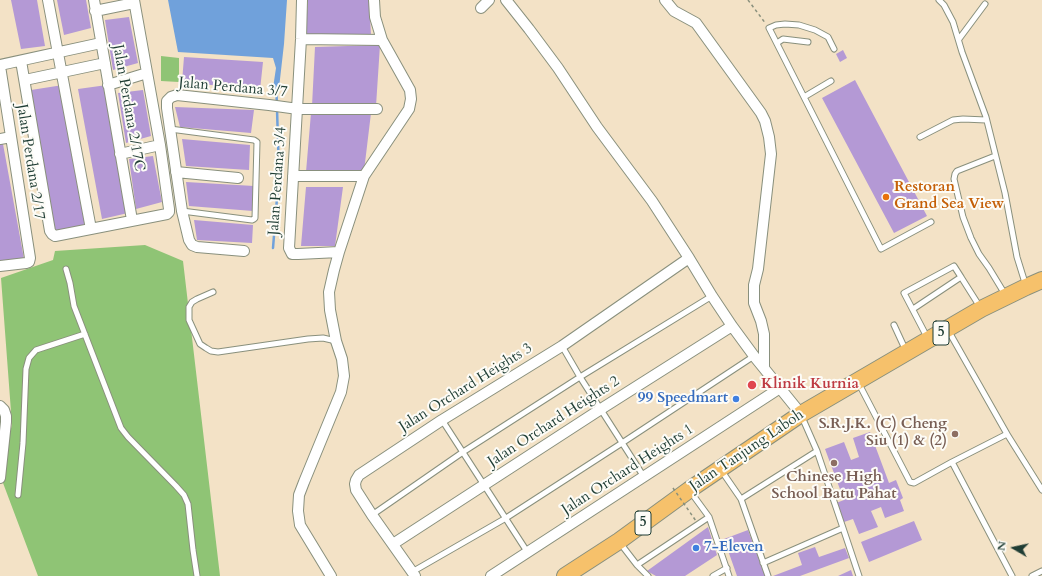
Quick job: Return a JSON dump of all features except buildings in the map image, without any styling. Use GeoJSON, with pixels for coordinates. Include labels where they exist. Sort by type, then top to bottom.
{"type":"FeatureCollection","features":[{"type":"Feature","properties":{"kind":"highway","name":"Jalan Tanjung Laboh"},"geometry":{"type":"LineString","coordinates":[[565,576],[801,414],[982,309],[1006,296],[1042,280]]}},
{"type":"Feature","properties":{"kind":"street"},"geometry":{"type":"LineString","coordinates":[[48,0],[91,229]]}},
{"type":"Feature","properties":{"kind":"street","name":"Jalan Perdana 2/17C"},"geometry":{"type":"LineString","coordinates":[[94,0],[132,220]]}},
{"type":"Feature","properties":{"kind":"street","name":"Jalan Perdana 3/4"},"geometry":{"type":"LineString","coordinates":[[302,0],[298,109],[289,248],[292,254],[339,252]]}},
{"type":"Feature","properties":{"kind":"street"},"geometry":{"type":"LineString","coordinates":[[331,576],[300,525],[298,511],[299,495],[341,392],[344,376],[342,359],[336,341],[330,310],[329,292],[339,252],[364,176],[410,109],[411,99],[410,90],[382,40],[376,17],[374,0]]}},
{"type":"Feature","properties":{"kind":"street"},"geometry":{"type":"LineString","coordinates":[[481,8],[489,0]]}},
{"type":"Feature","properties":{"kind":"street"},"geometry":{"type":"LineString","coordinates":[[506,0],[558,68],[597,127],[652,201],[732,326],[801,414]]}},
{"type":"Feature","properties":{"kind":"street"},"geometry":{"type":"LineString","coordinates":[[665,0],[674,11],[696,23],[761,113],[765,121],[771,154],[758,269],[754,285],[754,302],[764,334],[764,367]]}},
{"type":"Feature","properties":{"kind":"street"},"geometry":{"type":"LineString","coordinates":[[21,61],[50,231],[52,234],[55,236],[167,214],[169,212],[160,145],[134,2],[96,11]]}},
{"type":"Feature","properties":{"kind":"street"},"geometry":{"type":"LineString","coordinates":[[301,39],[382,40]]}},
{"type":"Feature","properties":{"kind":"street"},"geometry":{"type":"LineString","coordinates":[[0,66],[101,43]]}},
{"type":"Feature","properties":{"kind":"street"},"geometry":{"type":"LineString","coordinates":[[25,80],[105,63]]}},
{"type":"Feature","properties":{"kind":"street","name":"Jalan Perdana 2/17"},"geometry":{"type":"LineString","coordinates":[[0,66],[30,258],[29,262],[26,264],[0,266]]}},
{"type":"Feature","properties":{"kind":"street"},"geometry":{"type":"LineString","coordinates":[[108,85],[147,72]]}},
{"type":"Feature","properties":{"kind":"street","name":"Jalan Perdana 3/7"},"geometry":{"type":"LineString","coordinates":[[244,251],[197,247],[192,245],[187,233],[182,211],[167,101],[171,97],[177,96],[298,109],[377,109]]}},
{"type":"Feature","properties":{"kind":"street"},"geometry":{"type":"LineString","coordinates":[[0,139],[11,137]]}},
{"type":"Feature","properties":{"kind":"street"},"geometry":{"type":"LineString","coordinates":[[120,154],[160,145]]}},
{"type":"Feature","properties":{"kind":"street"},"geometry":{"type":"LineString","coordinates":[[176,172],[238,178]]}},
{"type":"Feature","properties":{"kind":"street"},"geometry":{"type":"LineString","coordinates":[[293,176],[364,176]]}},
{"type":"Feature","properties":{"kind":"street","name":"Jalan Orchard Heights 3"},"geometry":{"type":"LineString","coordinates":[[413,574],[356,490],[355,484],[359,474],[442,420],[562,346],[689,258]]}},
{"type":"Feature","properties":{"kind":"street","name":"Jalan Orchard Heights 2"},"geometry":{"type":"LineString","coordinates":[[393,544],[732,326]]}},
{"type":"Feature","properties":{"kind":"street","name":"Jalan Orchard Heights 1"},"geometry":{"type":"LineString","coordinates":[[491,576],[780,388]]}},
{"type":"Feature","properties":{"kind":"street"},"geometry":{"type":"LineString","coordinates":[[0,406],[4,410],[6,416],[0,478]]}},
{"type":"Feature","properties":{"kind":"lane"},"geometry":{"type":"LineString","coordinates":[[939,0],[944,5],[954,22],[986,120],[1005,193],[1017,257],[1026,287]]}},
{"type":"Feature","properties":{"kind":"lane"},"geometry":{"type":"LineString","coordinates":[[959,39],[985,4]]}},
{"type":"Feature","properties":{"kind":"lane"},"geometry":{"type":"LineString","coordinates":[[834,49],[828,37],[815,30],[799,25],[785,24],[776,24],[769,28],[881,249],[930,222]]}},
{"type":"Feature","properties":{"kind":"lane"},"geometry":{"type":"LineString","coordinates":[[776,43],[782,39],[808,42]]}},
{"type":"Feature","properties":{"kind":"lane"},"geometry":{"type":"LineString","coordinates":[[804,97],[831,81]]}},
{"type":"Feature","properties":{"kind":"lane"},"geometry":{"type":"LineString","coordinates":[[920,137],[952,120],[986,120]]}},
{"type":"Feature","properties":{"kind":"lane"},"geometry":{"type":"LineString","coordinates":[[170,130],[254,140],[257,142],[254,219],[252,220],[182,211]]}},
{"type":"Feature","properties":{"kind":"lane"},"geometry":{"type":"LineString","coordinates":[[995,156],[957,171],[954,179],[963,218],[979,254],[1006,296]]}},
{"type":"Feature","properties":{"kind":"lane"},"geometry":{"type":"LineString","coordinates":[[928,340],[904,293],[954,266],[982,309]]}},
{"type":"Feature","properties":{"kind":"lane"},"geometry":{"type":"LineString","coordinates":[[66,269],[74,306],[121,428],[184,495],[188,504],[197,576]]}},
{"type":"Feature","properties":{"kind":"lane"},"geometry":{"type":"LineString","coordinates":[[913,309],[961,278]]}},
{"type":"Feature","properties":{"kind":"lane"},"geometry":{"type":"LineString","coordinates":[[213,292],[192,302],[189,320],[200,344],[211,351],[218,352],[308,339],[323,338],[336,341]]}},
{"type":"Feature","properties":{"kind":"lane"},"geometry":{"type":"LineString","coordinates":[[372,515],[463,452],[580,377],[712,296]]}},
{"type":"Feature","properties":{"kind":"lane"},"geometry":{"type":"LineString","coordinates":[[894,325],[906,352]]}},
{"type":"Feature","properties":{"kind":"lane"},"geometry":{"type":"LineString","coordinates":[[948,329],[1007,434],[1042,490]]}},
{"type":"Feature","properties":{"kind":"lane"},"geometry":{"type":"LineString","coordinates":[[18,495],[23,443],[26,369],[29,358],[36,350],[85,334]]}},
{"type":"Feature","properties":{"kind":"lane"},"geometry":{"type":"LineString","coordinates":[[562,346],[644,477]]}},
{"type":"Feature","properties":{"kind":"lane"},"geometry":{"type":"LineString","coordinates":[[413,574],[506,518],[754,356]]}},
{"type":"Feature","properties":{"kind":"lane"},"geometry":{"type":"LineString","coordinates":[[858,381],[910,482],[914,483],[1007,434]]}},
{"type":"Feature","properties":{"kind":"lane"},"geometry":{"type":"LineString","coordinates":[[801,414],[817,451],[859,576]]}},
{"type":"Feature","properties":{"kind":"lane"},"geometry":{"type":"LineString","coordinates":[[442,420],[528,553]]}},
{"type":"Feature","properties":{"kind":"lane"},"geometry":{"type":"LineString","coordinates":[[741,499],[817,451]]}},
{"type":"Feature","properties":{"kind":"lane"},"geometry":{"type":"LineString","coordinates":[[952,462],[1012,576]]}},
{"type":"Feature","properties":{"kind":"lane"},"geometry":{"type":"LineString","coordinates":[[720,470],[741,499],[768,576]]}},
{"type":"Feature","properties":{"kind":"lane"},"geometry":{"type":"LineString","coordinates":[[689,490],[708,517],[729,576]]}},
{"type":"Feature","properties":{"kind":"lane"},"geometry":{"type":"LineString","coordinates":[[637,565],[708,517]]}},
{"type":"Feature","properties":{"kind":"lane"},"geometry":{"type":"LineString","coordinates":[[763,563],[843,528]]}},
{"type":"Feature","properties":{"kind":"lane"},"geometry":{"type":"LineString","coordinates":[[619,540],[637,565],[648,576]]}},
{"type":"Feature","properties":{"kind":"lane"},"geometry":{"type":"LineString","coordinates":[[713,576],[727,568]]}},
{"type":"Feature","properties":{"kind":"lane"},"geometry":{"type":"LineString","coordinates":[[1032,576],[1042,571]]}},
{"type":"Feature","properties":{"kind":"path"},"geometry":{"type":"LineString","coordinates":[[748,0],[769,28]]}},
{"type":"Feature","properties":{"kind":"path"},"geometry":{"type":"LineString","coordinates":[[673,488],[696,521]]}},
{"type":"Feature","properties":{"kind":"green space"},"geometry":{"type":"Polygon","coordinates":[[[161,56],[179,58],[179,82],[161,81],[161,56]]]}},
{"type":"Feature","properties":{"kind":"green space"},"geometry":{"type":"Polygon","coordinates":[[[145,245],[183,261],[220,576],[38,576],[0,475],[0,467],[12,425],[1,278],[53,260],[55,251],[145,245]]]}},
{"type":"Feature","properties":{"kind":"water"},"geometry":{"type":"Polygon","coordinates":[[[168,0],[287,0],[279,88],[273,88],[276,68],[273,58],[178,52],[168,0]]]}},
{"type":"Feature","properties":{"kind":"waterway"},"geometry":{"type":"LineString","coordinates":[[276,88],[277,104]]}},
{"type":"Feature","properties":{"kind":"waterway"},"geometry":{"type":"LineString","coordinates":[[273,248],[279,173],[277,109]]}},
{"type":"Feature","properties":{"kind":"place","name":"Restoran Grand Sea View"},"geometry":{"type":"Point","coordinates":[886,197]}},
{"type":"Feature","properties":{"kind":"place","name":"Klinik Kurnia"},"geometry":{"type":"Point","coordinates":[752,385]}},
{"type":"Feature","properties":{"kind":"place","name":"99 Speedmart"},"geometry":{"type":"Point","coordinates":[736,399]}},
{"type":"Feature","properties":{"kind":"place","name":"S.R.J.K. (C) Cheng Siu (1) & (2)"},"geometry":{"type":"Point","coordinates":[955,434]}},
{"type":"Feature","properties":{"kind":"place","name":"Chinese High School Batu Pahat"},"geometry":{"type":"Point","coordinates":[834,463]}},
{"type":"Feature","properties":{"kind":"place","name":"7-Eleven"},"geometry":{"type":"Point","coordinates":[696,548]}}]}
